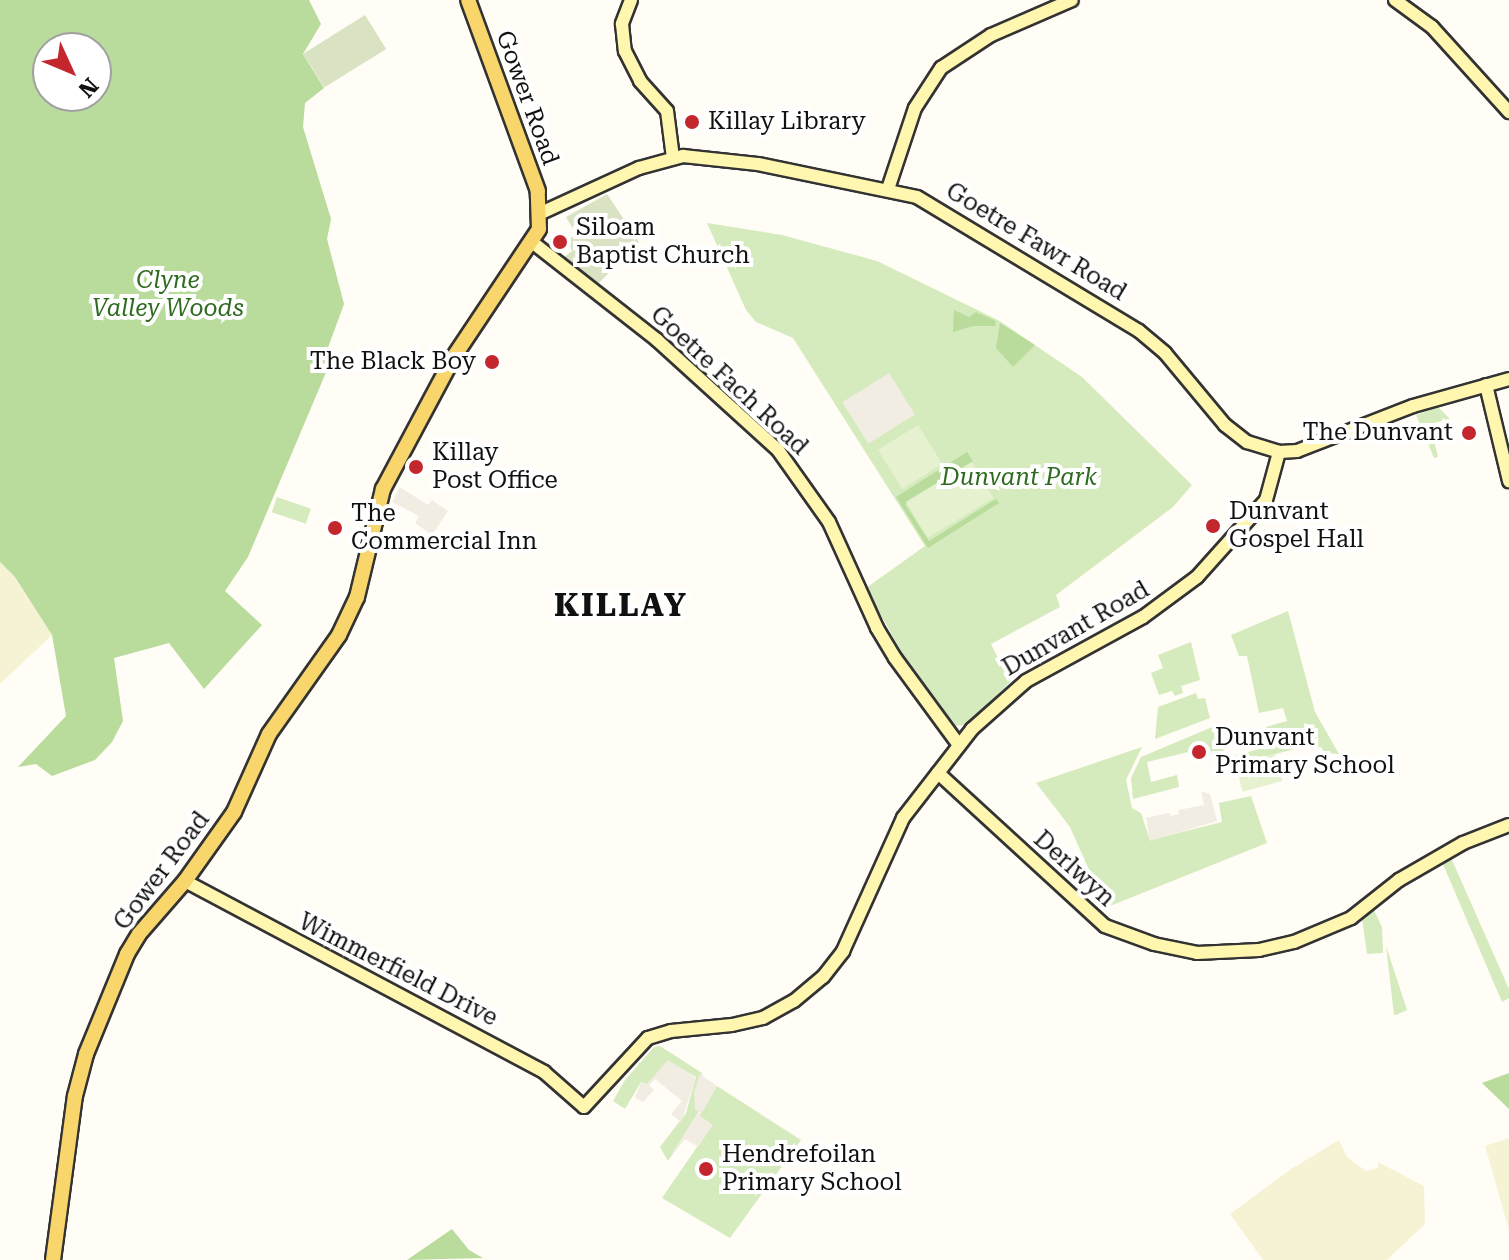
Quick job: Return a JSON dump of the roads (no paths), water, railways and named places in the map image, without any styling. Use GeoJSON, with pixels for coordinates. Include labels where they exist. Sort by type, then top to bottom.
{"type":"FeatureCollection","features":[{"type":"Feature","properties":{"kind":"main road","name":"Gower Road"},"geometry":{"type":"LineString","coordinates":[[53,1260],[68,1136],[86,1054],[107,998],[139,934],[185,881],[234,812],[283,711],[339,635],[357,597],[371,533],[365,523],[381,473],[443,370],[539,229],[541,213],[538,191],[468,0]]}},
{"type":"Feature","properties":{"kind":"main road","name":"Gower Road"},"geometry":{"type":"LineString","coordinates":[[490,300],[530,223],[541,213]]}},
{"type":"Feature","properties":{"kind":"street"},"geometry":{"type":"LineString","coordinates":[[631,0],[622,24],[625,51],[640,81],[667,111],[673,158]]}},
{"type":"Feature","properties":{"kind":"street"},"geometry":{"type":"LineString","coordinates":[[888,189],[915,108],[936,73],[991,35],[1072,0]]}},
{"type":"Feature","properties":{"kind":"street"},"geometry":{"type":"LineString","coordinates":[[1395,0],[1432,27],[1509,112]]}},
{"type":"Feature","properties":{"kind":"street","name":"Goetre Fawr Road"},"geometry":{"type":"LineString","coordinates":[[541,213],[607,181],[673,158],[714,158],[758,164],[888,189],[937,206],[1139,331],[1165,353],[1225,425],[1247,442],[1279,452]]}},
{"type":"Feature","properties":{"kind":"street","name":"Goetre Fach Road"},"geometry":{"type":"LineString","coordinates":[[532,242],[657,340],[778,450],[829,522],[877,628],[895,658],[959,745]]}},
{"type":"Feature","properties":{"kind":"street"},"geometry":{"type":"LineString","coordinates":[[1279,452],[1312,446],[1413,406],[1509,379]]}},
{"type":"Feature","properties":{"kind":"street"},"geometry":{"type":"LineString","coordinates":[[1486,385],[1509,481]]}},
{"type":"Feature","properties":{"kind":"street","name":"Dunvant Road"},"geometry":{"type":"LineString","coordinates":[[584,1107],[648,1038],[671,1031],[732,1025],[763,1018],[794,1001],[823,977],[843,951],[903,818],[987,712],[1012,691],[1143,617],[1197,577],[1266,500],[1279,452]]}},
{"type":"Feature","properties":{"kind":"street","name":"Derlwyn"},"geometry":{"type":"LineString","coordinates":[[938,773],[1105,926],[1144,941],[1197,953],[1259,950],[1323,930],[1351,918],[1399,880],[1442,854],[1509,825]]}},
{"type":"Feature","properties":{"kind":"street","name":"Wimmerfield Drive"},"geometry":{"type":"LineString","coordinates":[[185,881],[544,1072],[584,1107]]}},
{"type":"Feature","properties":{"kind":"place","name":"Killay Library"},"geometry":{"type":"Point","coordinates":[692,122]}},
{"type":"Feature","properties":{"kind":"place","name":"Siloam Baptist Church"},"geometry":{"type":"Point","coordinates":[560,242]}},
{"type":"Feature","properties":{"kind":"place","name":"The Black Boy"},"geometry":{"type":"Point","coordinates":[492,362]}},
{"type":"Feature","properties":{"kind":"place","name":"The Dunvant"},"geometry":{"type":"Point","coordinates":[1469,433]}},
{"type":"Feature","properties":{"kind":"place","name":"Killay Post Office"},"geometry":{"type":"Point","coordinates":[416,467]}},
{"type":"Feature","properties":{"kind":"place","name":"Dunvant Gospel Hall"},"geometry":{"type":"Point","coordinates":[1213,526]}},
{"type":"Feature","properties":{"kind":"place","name":"The Commercial Inn"},"geometry":{"type":"Point","coordinates":[335,528]}},
{"type":"Feature","properties":{"kind":"place","name":"Dunvant Primary School"},"geometry":{"type":"Point","coordinates":[1199,752]}},
{"type":"Feature","properties":{"kind":"place","name":"Hendrefoilan Primary School"},"geometry":{"type":"Point","coordinates":[706,1169]}},
{"type":"Feature","properties":{"kind":"district","name":"KILLAY"},"geometry":{"type":"Point","coordinates":[621,605]}},
{"type":"Feature","properties":{"kind":"park label","name":"Clyne Valley Woods"},"geometry":{"type":"Point","coordinates":[168,295]}},
{"type":"Feature","properties":{"kind":"park label","name":"Dunvant Park"},"geometry":{"type":"Point","coordinates":[1019,478]}}]}
